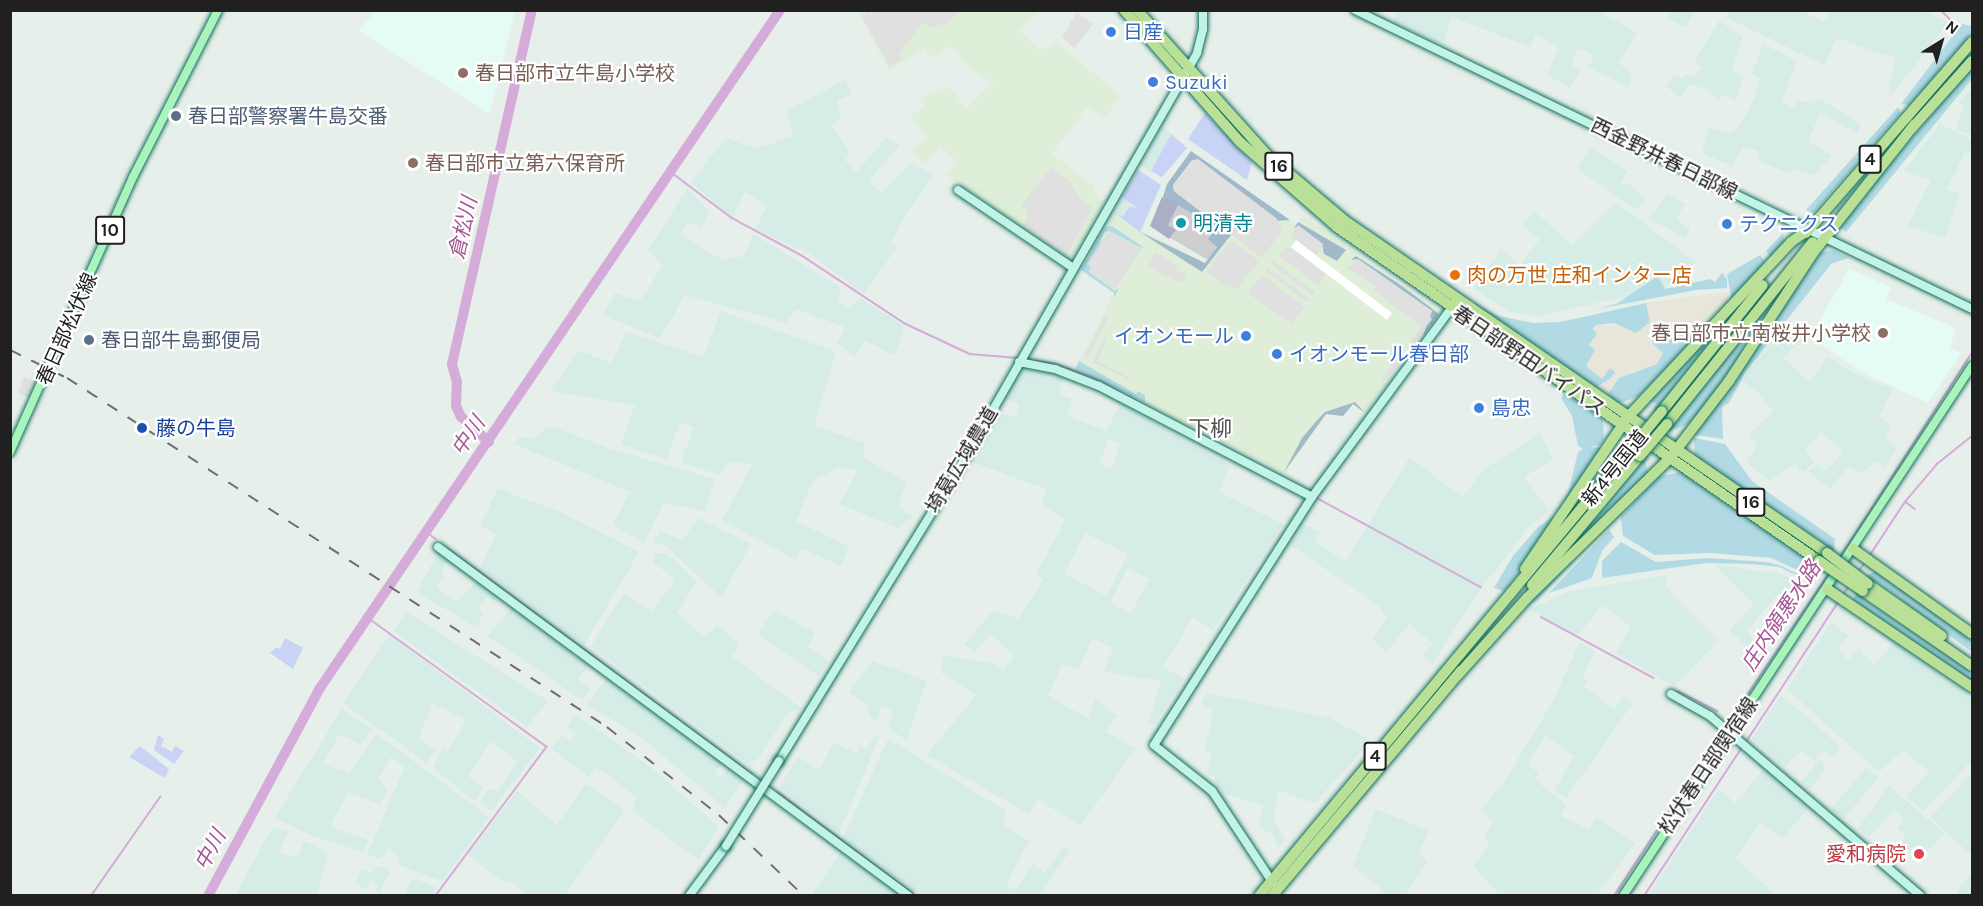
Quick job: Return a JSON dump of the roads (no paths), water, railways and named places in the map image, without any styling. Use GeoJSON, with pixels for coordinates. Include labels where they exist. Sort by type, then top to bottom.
{"type":"FeatureCollection","features":[{"type":"Feature","properties":{"kind":"highway","name":"春日部野田バイパス"},"geometry":{"type":"LineString","coordinates":[[1124,10],[1266,154],[1314,196],[1454,303],[1972,658]]}},
{"type":"Feature","properties":{"kind":"highway","name":"春日部野田バイパス"},"geometry":{"type":"LineString","coordinates":[[1137,10],[1185,72]]}},
{"type":"Feature","properties":{"kind":"highway","name":"新4号国道"},"geometry":{"type":"LineString","coordinates":[[1258,896],[1273,889],[1456,676],[1667,424],[1972,42]]}},
{"type":"Feature","properties":{"kind":"highway"},"geometry":{"type":"LineString","coordinates":[[1456,676],[1527,598],[1673,455],[1729,381],[1817,234],[1972,61]]}},
{"type":"Feature","properties":{"kind":"highway","name":"新4号国道"},"geometry":{"type":"LineString","coordinates":[[1273,889],[1479,632],[1662,411],[1817,234]]}},
{"type":"Feature","properties":{"kind":"highway","name":"4"},"geometry":{"type":"LineString","coordinates":[[1625,421],[1791,242],[1817,234]]}},
{"type":"Feature","properties":{"kind":"highway"},"geometry":{"type":"LineString","coordinates":[[1479,632],[1625,421]]}},
{"type":"Feature","properties":{"kind":"highway"},"geometry":{"type":"LineString","coordinates":[[1853,549],[1972,634]]}},
{"type":"Feature","properties":{"kind":"highway","name":"春日部野田バイパス"},"geometry":{"type":"LineString","coordinates":[[1866,587],[1972,666]]}},
{"type":"Feature","properties":{"kind":"highway"},"geometry":{"type":"LineString","coordinates":[[1827,590],[1972,687]]}},
{"type":"Feature","properties":{"kind":"main road","name":"春日部松伏線"},"geometry":{"type":"LineString","coordinates":[[10,452],[133,177],[218,10]]}},
{"type":"Feature","properties":{"kind":"main road","name":"松伏春日部関宿線"},"geometry":{"type":"LineString","coordinates":[[1623,896],[1727,730],[1827,590],[1972,366]]}},
{"type":"Feature","properties":{"kind":"street","name":"埼葛広域農道"},"geometry":{"type":"LineString","coordinates":[[689,896],[726,846],[967,455],[1200,44],[1203,10]]}},
{"type":"Feature","properties":{"kind":"street","name":"西金野井春日部線"},"geometry":{"type":"LineString","coordinates":[[1355,10],[1972,309]]}},
{"type":"Feature","properties":{"kind":"street"},"geometry":{"type":"LineString","coordinates":[[958,190],[1073,268]]}},
{"type":"Feature","properties":{"kind":"street"},"geometry":{"type":"LineString","coordinates":[[1273,889],[1212,791],[1154,745],[1312,497],[1454,303]]}},
{"type":"Feature","properties":{"kind":"street"},"geometry":{"type":"LineString","coordinates":[[1019,362],[1055,369],[1099,387],[1312,497]]}},
{"type":"Feature","properties":{"kind":"street"},"geometry":{"type":"LineString","coordinates":[[438,547],[909,896]]}},
{"type":"Feature","properties":{"kind":"street"},"geometry":{"type":"LineString","coordinates":[[1671,694],[1727,730],[1921,896]]}},
{"type":"Feature","properties":{"kind":"waterway","name":"倉松川"},"geometry":{"type":"LineString","coordinates":[[489,442],[461,417],[456,406],[457,382],[452,364],[532,10]]}},
{"type":"Feature","properties":{"kind":"waterway","name":"中川"},"geometry":{"type":"LineString","coordinates":[[208,896],[320,688],[780,10]]}},
{"type":"Feature","properties":{"kind":"waterway"},"geometry":{"type":"LineString","coordinates":[[1941,10],[1953,22]]}},
{"type":"Feature","properties":{"kind":"waterway"},"geometry":{"type":"LineString","coordinates":[[671,172],[732,218],[801,255],[904,323],[970,354],[1019,358]]}},
{"type":"Feature","properties":{"kind":"waterway","name":"庄内領悪水路"},"geometry":{"type":"LineString","coordinates":[[1841,556],[1972,353]]}},
{"type":"Feature","properties":{"kind":"waterway"},"geometry":{"type":"LineString","coordinates":[[1024,359],[1054,363],[1090,376],[1142,404]]}},
{"type":"Feature","properties":{"kind":"waterway"},"geometry":{"type":"LineString","coordinates":[[1870,555],[1905,502],[1937,464],[1972,436]]}},
{"type":"Feature","properties":{"kind":"waterway"},"geometry":{"type":"LineString","coordinates":[[1315,497],[1481,587]]}},
{"type":"Feature","properties":{"kind":"waterway"},"geometry":{"type":"LineString","coordinates":[[1906,502],[1915,509]]}},
{"type":"Feature","properties":{"kind":"waterway"},"geometry":{"type":"LineString","coordinates":[[424,530],[436,539]]}},
{"type":"Feature","properties":{"kind":"waterway"},"geometry":{"type":"LineString","coordinates":[[449,549],[752,774]]}},
{"type":"Feature","properties":{"kind":"waterway"},"geometry":{"type":"LineString","coordinates":[[1858,572],[1864,564]]}},
{"type":"Feature","properties":{"kind":"waterway","name":"庄内領悪水路"},"geometry":{"type":"LineString","coordinates":[[1727,725],[1830,572]]}},
{"type":"Feature","properties":{"kind":"waterway"},"geometry":{"type":"LineString","coordinates":[[1843,595],[1849,586]]}},
{"type":"Feature","properties":{"kind":"waterway"},"geometry":{"type":"LineString","coordinates":[[1746,742],[1839,601]]}},
{"type":"Feature","properties":{"kind":"waterway"},"geometry":{"type":"LineString","coordinates":[[367,617],[547,747],[436,896]]}},
{"type":"Feature","properties":{"kind":"waterway"},"geometry":{"type":"LineString","coordinates":[[1541,617],[1654,678]]}},
{"type":"Feature","properties":{"kind":"waterway"},"geometry":{"type":"LineString","coordinates":[[1678,691],[1717,711]]}},
{"type":"Feature","properties":{"kind":"waterway","name":"庄内領悪水路"},"geometry":{"type":"LineString","coordinates":[[1614,896],[1722,731]]}},
{"type":"Feature","properties":{"kind":"waterway"},"geometry":{"type":"LineString","coordinates":[[1644,896],[1741,749]]}},
{"type":"Feature","properties":{"kind":"waterway"},"geometry":{"type":"LineString","coordinates":[[778,792],[916,896]]}},
{"type":"Feature","properties":{"kind":"waterway"},"geometry":{"type":"LineString","coordinates":[[91,896],[160,797]]}},
{"type":"Feature","properties":{"kind":"railway"},"geometry":{"type":"LineString","coordinates":[[10,350],[67,378],[607,727],[719,815],[804,896]]}},
{"type":"Feature","properties":{"kind":"place","name":"日産"},"geometry":{"type":"Point","coordinates":[1111,32]}},
{"type":"Feature","properties":{"kind":"place","name":"春日部市立牛島小学校"},"geometry":{"type":"Point","coordinates":[463,73]}},
{"type":"Feature","properties":{"kind":"place","name":"Suzuki"},"geometry":{"type":"Point","coordinates":[1153,82]}},
{"type":"Feature","properties":{"kind":"place","name":"春日部警察署牛島交番"},"geometry":{"type":"Point","coordinates":[176,116]}},
{"type":"Feature","properties":{"kind":"place","name":"春日部市立第六保育所"},"geometry":{"type":"Point","coordinates":[413,163]}},
{"type":"Feature","properties":{"kind":"place","name":"明清寺"},"geometry":{"type":"Point","coordinates":[1181,223]}},
{"type":"Feature","properties":{"kind":"place","name":"テクニクス"},"geometry":{"type":"Point","coordinates":[1727,224]}},
{"type":"Feature","properties":{"kind":"place","name":"肉の万世 庄和インター店"},"geometry":{"type":"Point","coordinates":[1455,275]}},
{"type":"Feature","properties":{"kind":"place","name":"春日部市立南桜井小学校"},"geometry":{"type":"Point","coordinates":[1883,333]}},
{"type":"Feature","properties":{"kind":"place","name":"イオンモール"},"geometry":{"type":"Point","coordinates":[1246,336]}},
{"type":"Feature","properties":{"kind":"place","name":"春日部牛島郵便局"},"geometry":{"type":"Point","coordinates":[89,340]}},
{"type":"Feature","properties":{"kind":"place","name":"イオンモール春日部"},"geometry":{"type":"Point","coordinates":[1277,354]}},
{"type":"Feature","properties":{"kind":"place","name":"島忠"},"geometry":{"type":"Point","coordinates":[1479,408]}},
{"type":"Feature","properties":{"kind":"place","name":"藤の牛島"},"geometry":{"type":"Point","coordinates":[142,428]}},
{"type":"Feature","properties":{"kind":"place","name":"愛和病院"},"geometry":{"type":"Point","coordinates":[1919,854]}},
{"type":"Feature","properties":{"kind":"district","name":"下柳"},"geometry":{"type":"Point","coordinates":[1210,430]}}]}
